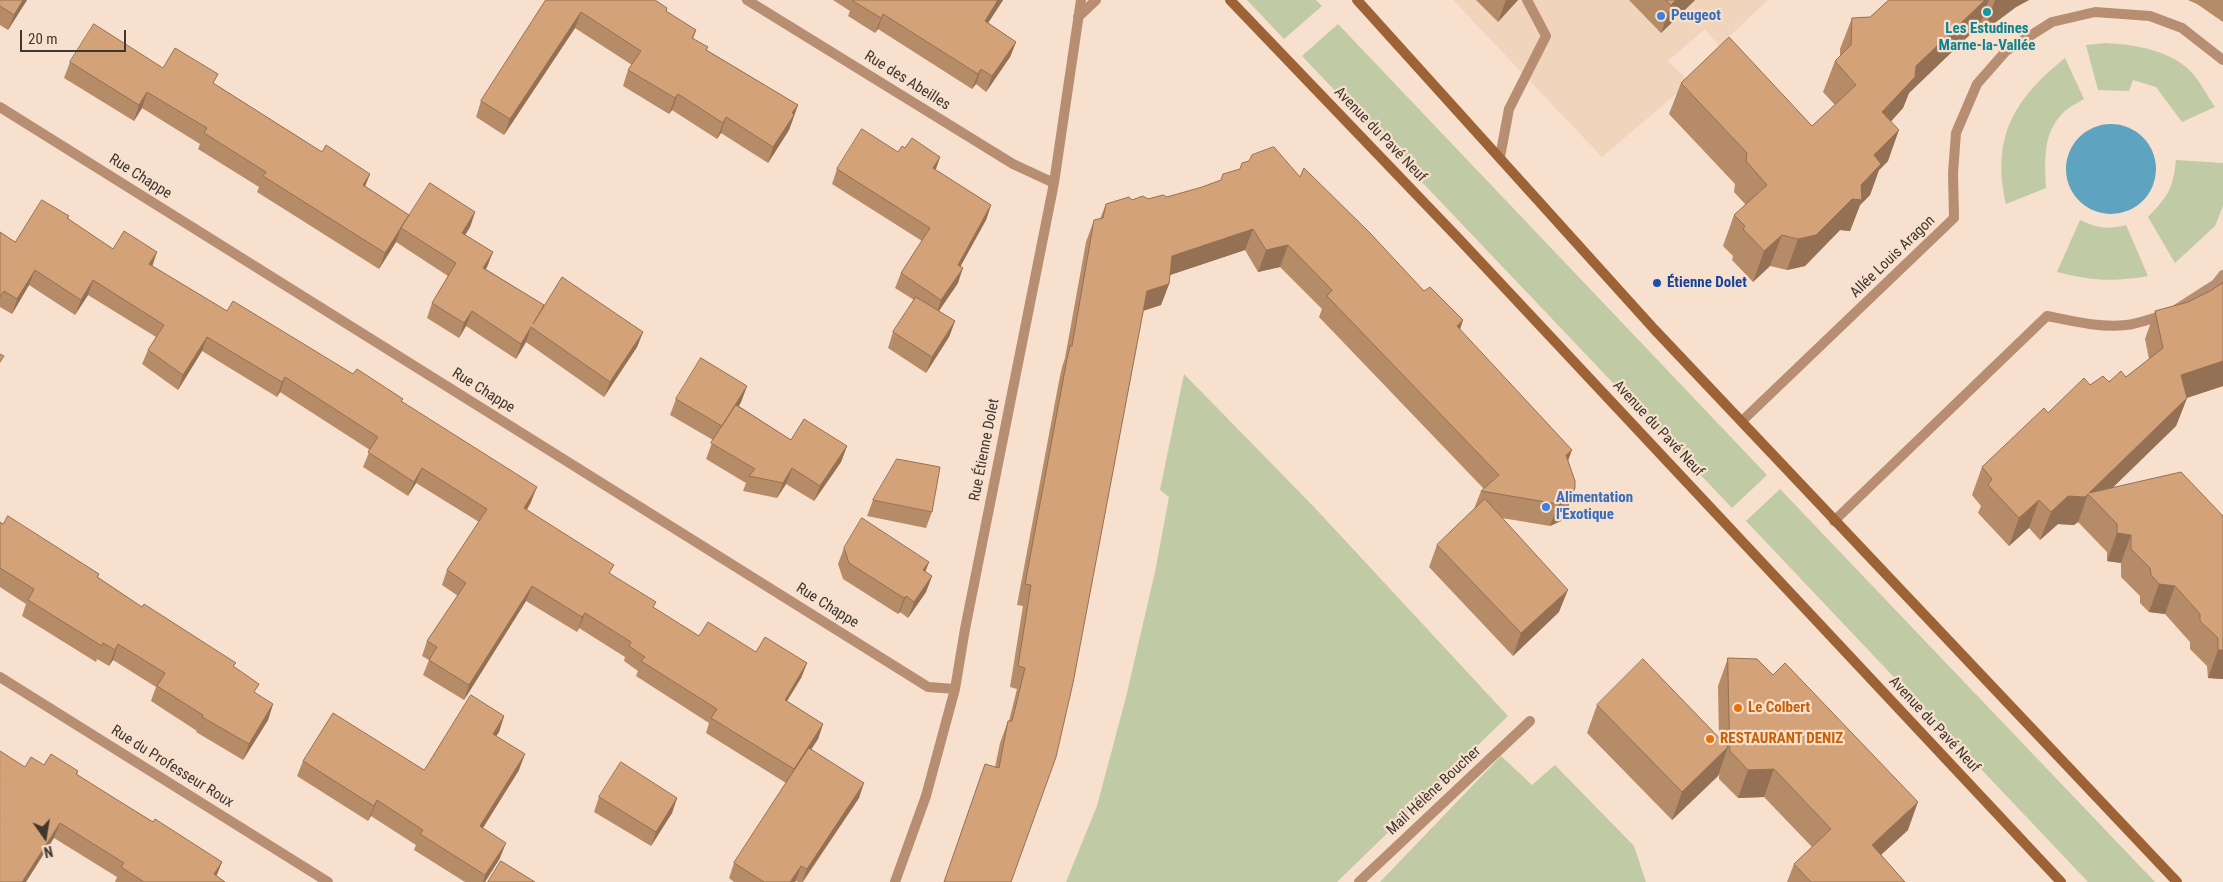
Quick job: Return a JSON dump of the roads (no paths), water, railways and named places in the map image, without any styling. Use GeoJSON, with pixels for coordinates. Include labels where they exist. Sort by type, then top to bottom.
{"type":"FeatureCollection","features":[{"type":"Feature","properties":{"kind":"main road","name":"Avenue du Pavé Neuf"},"geometry":{"type":"LineString","coordinates":[[1230,0],[1466,246],[2061,882]]}},
{"type":"Feature","properties":{"kind":"main road"},"geometry":{"type":"LineString","coordinates":[[1357,0],[1654,329],[2177,882]]}},
{"type":"Feature","properties":{"kind":"street","name":"Rue des Abeilles"},"geometry":{"type":"LineString","coordinates":[[747,0],[1013,164],[1054,183]]}},
{"type":"Feature","properties":{"kind":"street","name":"Rue Étienne Dolet"},"geometry":{"type":"LineString","coordinates":[[895,882],[926,796],[955,689],[964,629],[1054,183],[1081,0]]}},
{"type":"Feature","properties":{"kind":"street"},"geometry":{"type":"LineString","coordinates":[[1078,17],[1096,0]]}},
{"type":"Feature","properties":{"kind":"street"},"geometry":{"type":"LineString","coordinates":[[1500,157],[1509,109],[1546,36],[1527,0]]}},
{"type":"Feature","properties":{"kind":"street","name":"Allée Louis Aragon"},"geometry":{"type":"LineString","coordinates":[[1742,421],[1954,218],[1953,173],[1956,134],[1977,84],[2006,51],[2052,22],[2095,12],[2150,16],[2182,28],[2223,60]]}},
{"type":"Feature","properties":{"kind":"street","name":"Rue Chappe"},"geometry":{"type":"LineString","coordinates":[[0,107],[928,687],[955,689]]}},
{"type":"Feature","properties":{"kind":"street"},"geometry":{"type":"LineString","coordinates":[[1834,521],[2047,316],[2074,322],[2127,325],[2169,314],[2216,284],[2223,275]]}},
{"type":"Feature","properties":{"kind":"street","name":"Rue du Professeur Roux"},"geometry":{"type":"LineString","coordinates":[[0,677],[328,882]]}},
{"type":"Feature","properties":{"kind":"street","name":"Mail Hélène Boucher"},"geometry":{"type":"LineString","coordinates":[[1359,882],[1530,721]]}},
{"type":"Feature","properties":{"kind":"water"},"geometry":{"type":"Polygon","coordinates":[[[2111,124],[2128,128],[2143,137],[2152,152],[2156,169],[2152,186],[2143,201],[2128,210],[2111,214],[2094,210],[2079,201],[2070,186],[2066,169],[2070,152],[2079,137],[2094,128],[2111,124]]]}},
{"type":"Feature","properties":{"kind":"place","name":"Les Estudines Marne-la-Vallée"},"geometry":{"type":"Point","coordinates":[1987,12]}},
{"type":"Feature","properties":{"kind":"place","name":"Peugeot"},"geometry":{"type":"Point","coordinates":[1661,16]}},
{"type":"Feature","properties":{"kind":"place","name":"Étienne Dolet"},"geometry":{"type":"Point","coordinates":[1657,283]}},
{"type":"Feature","properties":{"kind":"place","name":"Alimentation l'Exotique"},"geometry":{"type":"Point","coordinates":[1546,507]}},
{"type":"Feature","properties":{"kind":"place","name":"Le Colbert"},"geometry":{"type":"Point","coordinates":[1738,708]}},
{"type":"Feature","properties":{"kind":"place","name":"RESTAURANT DENIZ"},"geometry":{"type":"Point","coordinates":[1710,739]}}]}
